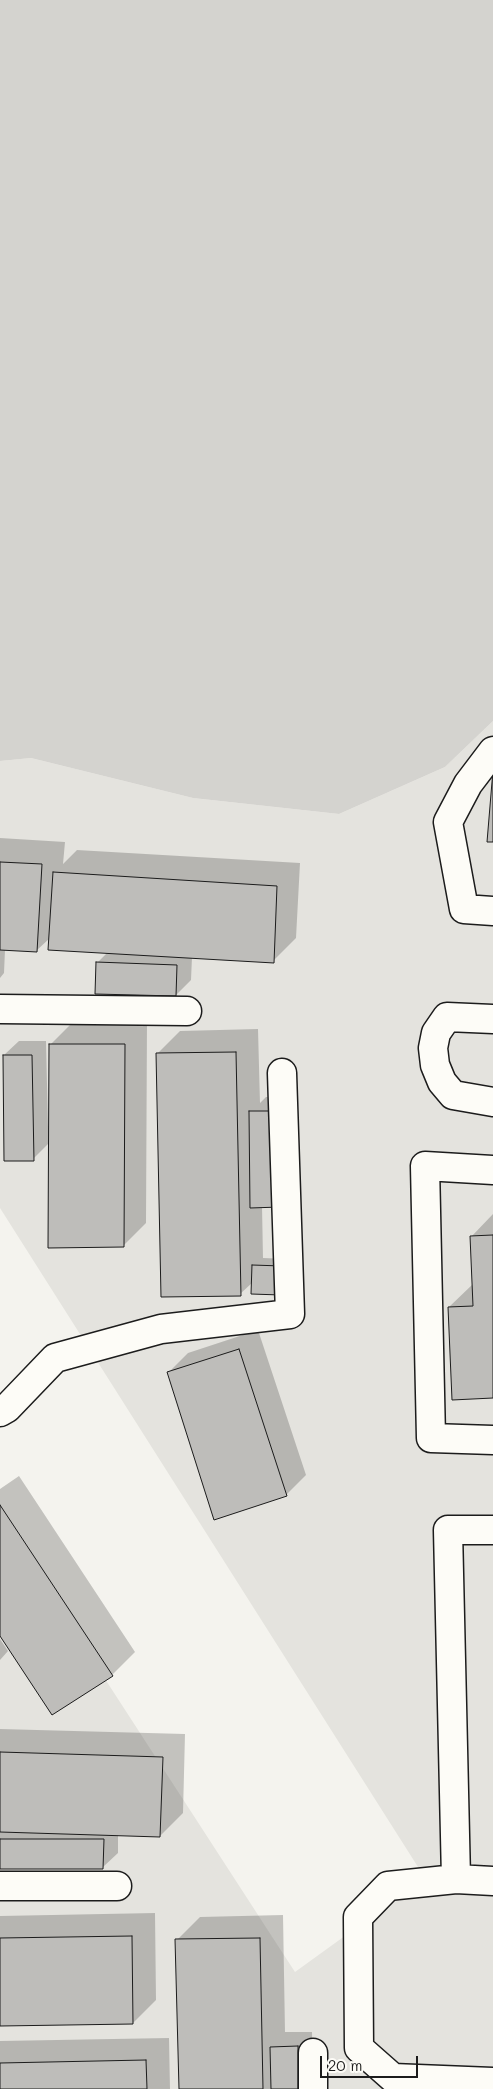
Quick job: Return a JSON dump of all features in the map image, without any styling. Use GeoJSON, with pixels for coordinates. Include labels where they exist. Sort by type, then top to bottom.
{"type":"FeatureCollection","features":[{"type":"Feature","properties":{"kind":"street"},"geometry":{"type":"LineString","coordinates":[[493,752],[468,784],[448,822],[464,910],[493,911]]}},
{"type":"Feature","properties":{"kind":"street"},"geometry":{"type":"LineString","coordinates":[[0,1009],[187,1011]]}},
{"type":"Feature","properties":{"kind":"street"},"geometry":{"type":"LineString","coordinates":[[493,1019],[447,1016],[436,1033],[433,1048],[435,1065],[442,1082],[453,1095],[493,1102]]}},
{"type":"Feature","properties":{"kind":"street"},"geometry":{"type":"LineString","coordinates":[[0,1412],[7,1408],[55,1358],[160,1330],[290,1314],[282,1073]]}},
{"type":"Feature","properties":{"kind":"street"},"geometry":{"type":"LineString","coordinates":[[493,1170],[425,1166],[431,1438],[493,1440]]}},
{"type":"Feature","properties":{"kind":"street"},"geometry":{"type":"LineString","coordinates":[[456,1879],[448,1530],[493,1530]]}},
{"type":"Feature","properties":{"kind":"street"},"geometry":{"type":"LineString","coordinates":[[493,1881],[456,1879],[388,1886],[358,1917],[359,2048],[393,2078],[493,2082]]}},
{"type":"Feature","properties":{"kind":"street"},"geometry":{"type":"LineString","coordinates":[[0,1886],[117,1886]]}},
{"type":"Feature","properties":{"kind":"street"},"geometry":{"type":"LineString","coordinates":[[312,2089],[313,2053]]}},
{"type":"Feature","properties":{"kind":"shaded area"},"geometry":{"type":"Polygon","coordinates":[[[0,0],[493,0],[493,721],[445,767],[339,814],[193,798],[31,758],[0,761],[0,0]]]}},
{"type":"Feature","properties":{"kind":"shaded area"},"geometry":{"type":"Polygon","coordinates":[[[493,721],[493,2089],[0,2089],[0,1517],[295,1972],[425,1878],[0,1208],[0,761],[31,758],[193,798],[339,814],[445,767],[493,721]]]}},
{"type":"Feature","properties":{"kind":"building"},"geometry":{"type":"Polygon","coordinates":[[[493,770],[493,842],[487,842],[493,770]]]}},
{"type":"Feature","properties":{"kind":"building"},"geometry":{"type":"Polygon","coordinates":[[[0,862],[42,864],[37,952],[0,950],[0,862]]]}},
{"type":"Feature","properties":{"kind":"building"},"geometry":{"type":"Polygon","coordinates":[[[53,872],[277,886],[274,963],[48,950],[53,872]]]}},
{"type":"Feature","properties":{"kind":"building"},"geometry":{"type":"Polygon","coordinates":[[[96,962],[177,965],[176,996],[95,994],[96,962]]]}},
{"type":"Feature","properties":{"kind":"building"},"geometry":{"type":"Polygon","coordinates":[[[49,1044],[125,1044],[124,1247],[48,1248],[49,1044]]]}},
{"type":"Feature","properties":{"kind":"building"},"geometry":{"type":"Polygon","coordinates":[[[236,1052],[241,1296],[161,1297],[156,1053],[236,1052]]]}},
{"type":"Feature","properties":{"kind":"building"},"geometry":{"type":"Polygon","coordinates":[[[3,1055],[32,1055],[34,1161],[4,1161],[3,1055]]]}},
{"type":"Feature","properties":{"kind":"building"},"geometry":{"type":"Polygon","coordinates":[[[249,1111],[280,1111],[280,1207],[250,1208],[249,1111]]]}},
{"type":"Feature","properties":{"kind":"building"},"geometry":{"type":"Polygon","coordinates":[[[493,1235],[493,1398],[452,1400],[448,1307],[473,1306],[470,1236],[493,1235]]]}},
{"type":"Feature","properties":{"kind":"building"},"geometry":{"type":"Polygon","coordinates":[[[252,1265],[282,1266],[281,1295],[251,1294],[252,1265]]]}},
{"type":"Feature","properties":{"kind":"building"},"geometry":{"type":"Polygon","coordinates":[[[239,1349],[287,1496],[214,1520],[167,1372],[239,1349]]]}},
{"type":"Feature","properties":{"kind":"building"},"geometry":{"type":"Polygon","coordinates":[[[0,1505],[113,1676],[52,1715],[0,1636],[0,1505]]]}},
{"type":"Feature","properties":{"kind":"building"},"geometry":{"type":"Polygon","coordinates":[[[0,1752],[163,1757],[160,1837],[0,1832],[0,1752]]]}},
{"type":"Feature","properties":{"kind":"building"},"geometry":{"type":"Polygon","coordinates":[[[0,1839],[104,1839],[103,1869],[0,1869],[0,1839]]]}},
{"type":"Feature","properties":{"kind":"building"},"geometry":{"type":"Polygon","coordinates":[[[132,1936],[133,2024],[0,2026],[0,1938],[132,1936]]]}},
{"type":"Feature","properties":{"kind":"building"},"geometry":{"type":"Polygon","coordinates":[[[260,1938],[263,2089],[179,2089],[175,1939],[260,1938]]]}},
{"type":"Feature","properties":{"kind":"building"},"geometry":{"type":"Polygon","coordinates":[[[298,2046],[298,2089],[271,2089],[270,2047],[298,2046]]]}},
{"type":"Feature","properties":{"kind":"building"},"geometry":{"type":"Polygon","coordinates":[[[146,2060],[147,2089],[0,2089],[0,2063],[146,2060]]]}}]}
